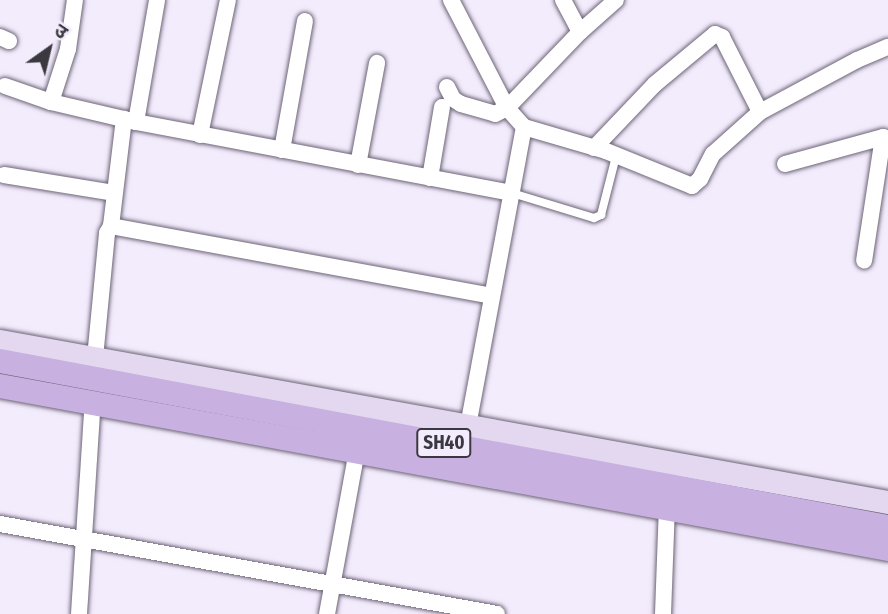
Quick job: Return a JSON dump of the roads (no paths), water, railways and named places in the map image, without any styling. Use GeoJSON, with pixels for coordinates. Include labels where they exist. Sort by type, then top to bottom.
{"type":"FeatureCollection","features":[{"type":"Feature","properties":{"kind":"main road","name":"SH40"},"geometry":{"type":"LineString","coordinates":[[0,361],[531,449],[694,479],[888,527]]}},
{"type":"Feature","properties":{"kind":"main road","name":"SH40"},"geometry":{"type":"LineString","coordinates":[[0,386],[667,513],[888,549]]}},
{"type":"Feature","properties":{"kind":"street"},"geometry":{"type":"LineString","coordinates":[[51,102],[68,50],[75,0]]}},
{"type":"Feature","properties":{"kind":"street"},"geometry":{"type":"LineString","coordinates":[[95,358],[107,233],[111,226],[114,193],[157,0]]}},
{"type":"Feature","properties":{"kind":"street"},"geometry":{"type":"LineString","coordinates":[[200,135],[228,0]]}},
{"type":"Feature","properties":{"kind":"street"},"geometry":{"type":"LineString","coordinates":[[451,0],[507,108],[524,127],[594,148],[692,186],[700,179],[713,154],[760,112],[857,60],[888,47]]}},
{"type":"Feature","properties":{"kind":"street"},"geometry":{"type":"LineString","coordinates":[[563,0],[580,32]]}},
{"type":"Feature","properties":{"kind":"street"},"geometry":{"type":"LineString","coordinates":[[447,86],[453,99],[461,104],[495,114],[507,108],[580,32],[616,0]]}},
{"type":"Feature","properties":{"kind":"street"},"geometry":{"type":"LineString","coordinates":[[282,150],[305,21]]}},
{"type":"Feature","properties":{"kind":"street"},"geometry":{"type":"LineString","coordinates":[[594,148],[654,84],[715,34],[722,37],[760,112]]}},
{"type":"Feature","properties":{"kind":"street"},"geometry":{"type":"LineString","coordinates":[[358,164],[377,63]]}},
{"type":"Feature","properties":{"kind":"street"},"geometry":{"type":"LineString","coordinates":[[5,86],[51,102],[200,135],[512,193]]}},
{"type":"Feature","properties":{"kind":"street"},"geometry":{"type":"LineString","coordinates":[[430,178],[442,107]]}},
{"type":"Feature","properties":{"kind":"street"},"geometry":{"type":"LineString","coordinates":[[468,426],[524,127]]}},
{"type":"Feature","properties":{"kind":"street"},"geometry":{"type":"LineString","coordinates":[[785,164],[886,136],[864,261]]}},
{"type":"Feature","properties":{"kind":"street"},"geometry":{"type":"LineString","coordinates":[[4,176],[114,193]]}},
{"type":"Feature","properties":{"kind":"street"},"geometry":{"type":"LineString","coordinates":[[111,226],[491,296]]}},
{"type":"Feature","properties":{"kind":"street"},"geometry":{"type":"LineString","coordinates":[[0,341],[468,426],[531,449]]}},
{"type":"Feature","properties":{"kind":"street"},"geometry":{"type":"LineString","coordinates":[[0,396],[355,461],[667,513],[888,558]]}},
{"type":"Feature","properties":{"kind":"street"},"geometry":{"type":"LineString","coordinates":[[79,614],[92,411]]}},
{"type":"Feature","properties":{"kind":"street"},"geometry":{"type":"LineString","coordinates":[[327,614],[355,461]]}},
{"type":"Feature","properties":{"kind":"street"},"geometry":{"type":"LineString","coordinates":[[694,479],[888,502]]}},
{"type":"Feature","properties":{"kind":"street"},"geometry":{"type":"LineString","coordinates":[[663,614],[667,513]]}},
{"type":"Feature","properties":{"kind":"street"},"geometry":{"type":"LineString","coordinates":[[0,524],[333,582],[497,614]]}},
{"type":"Feature","properties":{"kind":"lane"},"geometry":{"type":"LineString","coordinates":[[512,193],[594,218],[601,215],[616,156]]}}]}
